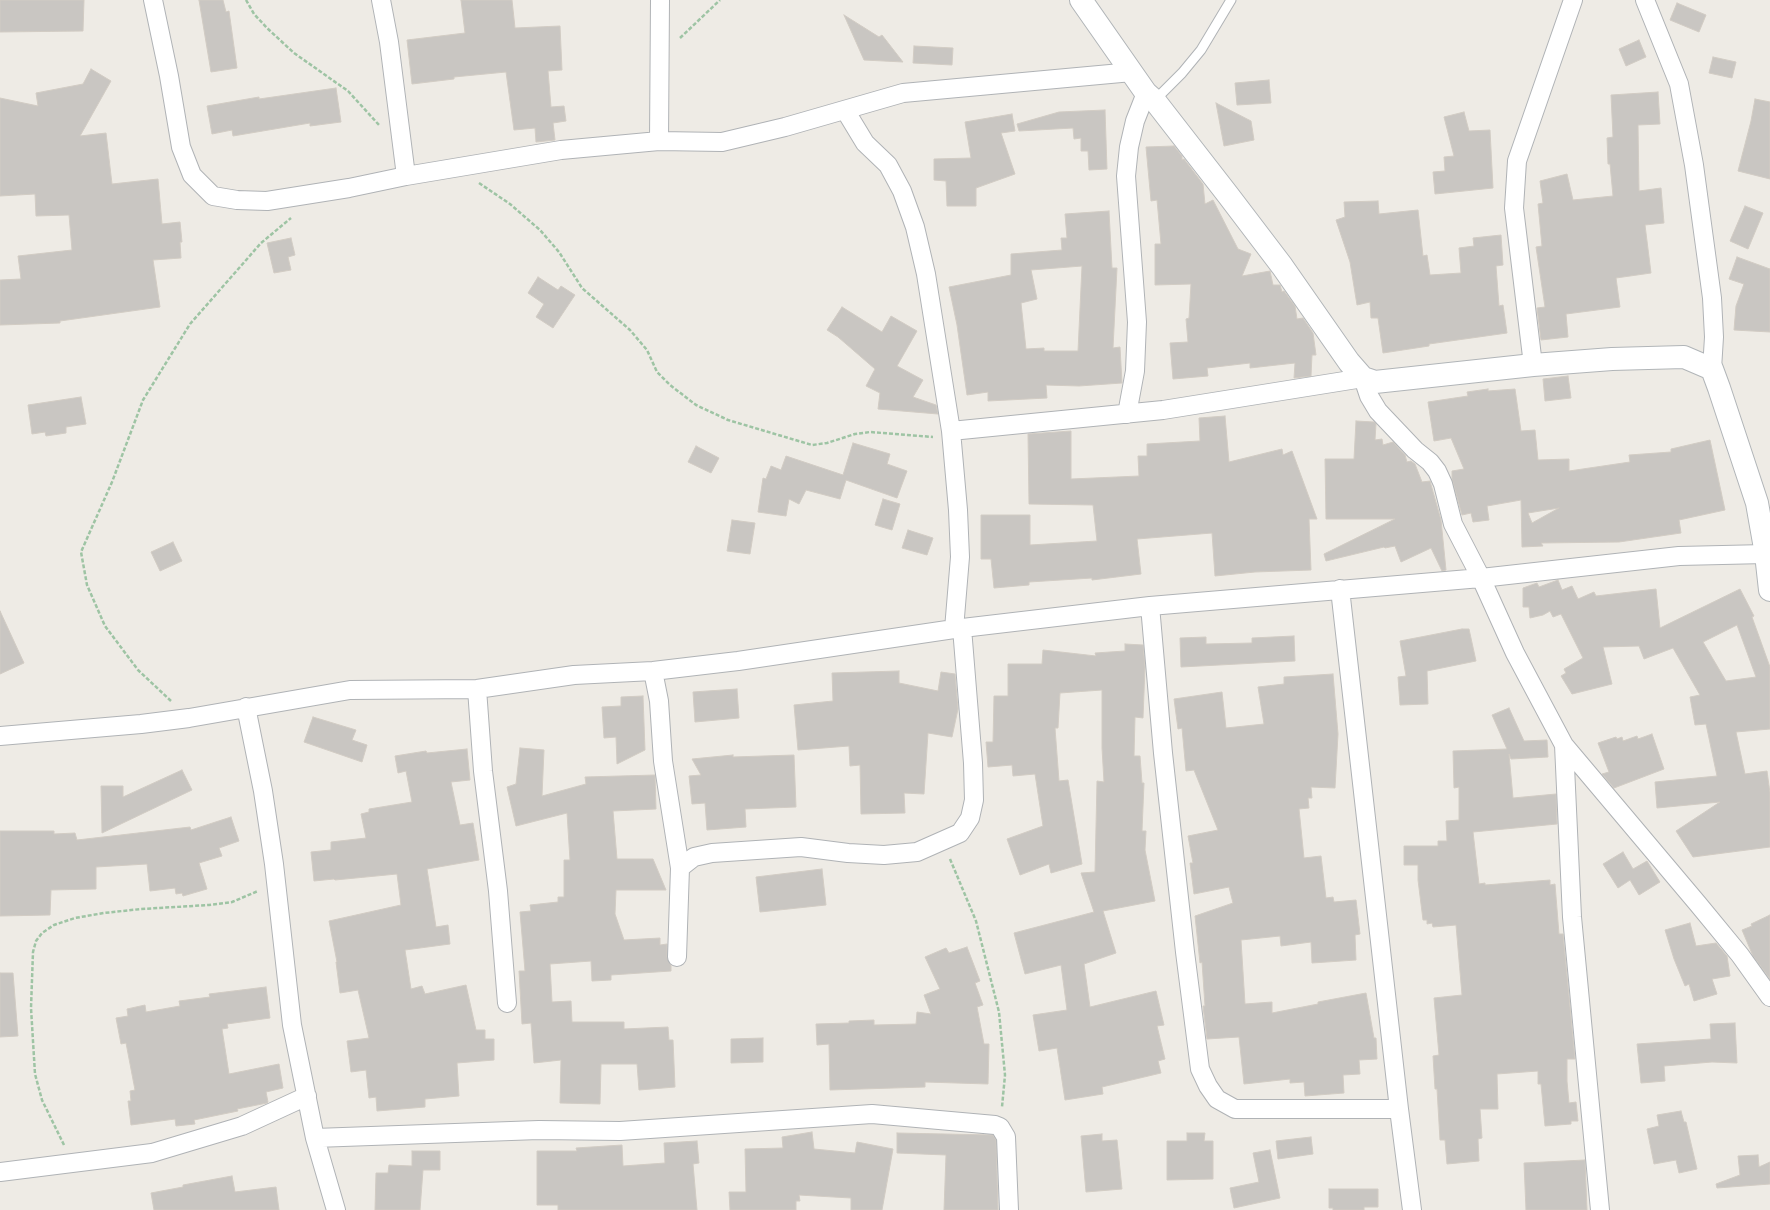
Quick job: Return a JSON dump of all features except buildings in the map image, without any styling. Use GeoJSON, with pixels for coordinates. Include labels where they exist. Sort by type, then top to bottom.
{"type":"FeatureCollection","features":[{"type":"Feature","properties":{"kind":"main road"},"geometry":{"type":"LineString","coordinates":[[1081,0],[1150,97],[1282,266],[1349,362],[1363,378],[1375,382],[1534,365],[1612,359],[1684,357],[1712,370],[1764,500],[1766,554],[1770,590]]}},
{"type":"Feature","properties":{"kind":"street"},"geometry":{"type":"LineString","coordinates":[[153,0],[169,76],[181,147],[192,175],[213,196],[237,200],[267,201],[349,188],[406,176],[462,168],[561,150],[659,141],[722,142],[785,127],[903,93],[1132,72]]}},
{"type":"Feature","properties":{"kind":"street"},"geometry":{"type":"LineString","coordinates":[[381,0],[389,42],[406,176]]}},
{"type":"Feature","properties":{"kind":"street"},"geometry":{"type":"LineString","coordinates":[[659,141],[660,0]]}},
{"type":"Feature","properties":{"kind":"street"},"geometry":{"type":"LineString","coordinates":[[1534,365],[1514,208],[1517,161],[1573,0]]}},
{"type":"Feature","properties":{"kind":"street"},"geometry":{"type":"LineString","coordinates":[[1645,0],[1678,84],[1694,165],[1712,298],[1714,337],[1712,370]]}},
{"type":"Feature","properties":{"kind":"street"},"geometry":{"type":"LineString","coordinates":[[1127,414],[1135,371],[1137,322],[1126,176],[1129,147],[1135,122],[1150,97]]}},
{"type":"Feature","properties":{"kind":"street"},"geometry":{"type":"LineString","coordinates":[[680,868],[694,857],[712,853],[801,847],[884,856],[917,852],[943,842],[960,833],[970,818],[974,800],[973,763],[958,629],[960,557],[952,435],[926,274],[915,226],[902,191],[888,165],[865,142],[845,110]]}},
{"type":"Feature","properties":{"kind":"street"},"geometry":{"type":"LineString","coordinates":[[952,435],[1162,410],[1363,378],[1369,396],[1378,411],[1415,450],[1430,462],[1437,471],[1443,484],[1453,524],[1481,578],[1515,653],[1564,745],[1740,955],[1770,997]]}},
{"type":"Feature","properties":{"kind":"street"},"geometry":{"type":"LineString","coordinates":[[0,736],[140,724],[189,718],[350,690],[477,689],[574,675],[653,671],[738,661],[958,629],[1150,606],[1481,578],[1679,556],[1766,554]]}},
{"type":"Feature","properties":{"kind":"street"},"geometry":{"type":"LineString","coordinates":[[1340,589],[1399,1109],[1412,1210]]}},
{"type":"Feature","properties":{"kind":"street"},"geometry":{"type":"LineString","coordinates":[[1150,606],[1163,753],[1185,952],[1200,1069],[1208,1086],[1217,1099],[1234,1109],[1399,1109]]}},
{"type":"Feature","properties":{"kind":"street"},"geometry":{"type":"LineString","coordinates":[[653,671],[659,701],[663,760],[680,868],[677,957]]}},
{"type":"Feature","properties":{"kind":"street"},"geometry":{"type":"LineString","coordinates":[[477,689],[483,771],[498,891],[507,1003]]}},
{"type":"Feature","properties":{"kind":"street"},"geometry":{"type":"LineString","coordinates":[[246,707],[263,791],[276,882],[292,1025],[315,1138],[336,1210]]}},
{"type":"Feature","properties":{"kind":"street"},"geometry":{"type":"LineString","coordinates":[[1564,745],[1572,917],[1600,1210]]}},
{"type":"Feature","properties":{"kind":"street"},"geometry":{"type":"LineString","coordinates":[[0,1172],[152,1153],[242,1126],[307,1096]]}},
{"type":"Feature","properties":{"kind":"street"},"geometry":{"type":"LineString","coordinates":[[315,1138],[539,1130],[620,1131],[872,1114],[995,1124],[1000,1127],[1006,1137],[1008,1210]]}},
{"type":"Feature","properties":{"kind":"lane"},"geometry":{"type":"LineString","coordinates":[[1150,97],[1182,73],[1201,50],[1231,0]]}},
{"type":"Feature","properties":{"kind":"path"},"geometry":{"type":"LineString","coordinates":[[246,0],[254,14],[267,28],[294,53],[348,91],[403,150]]}},
{"type":"Feature","properties":{"kind":"path"},"geometry":{"type":"LineString","coordinates":[[679,38],[720,0]]}},
{"type":"Feature","properties":{"kind":"path"},"geometry":{"type":"LineString","coordinates":[[462,168],[477,182],[510,204],[540,230],[559,252],[582,288],[630,330],[647,350],[657,372],[696,405],[728,420],[812,445],[827,443],[855,434],[870,432],[952,435]]}},
{"type":"Feature","properties":{"kind":"path"},"geometry":{"type":"LineString","coordinates":[[189,718],[138,670],[105,626],[87,585],[81,552],[112,482],[143,400],[190,324],[261,243],[296,213]]}},
{"type":"Feature","properties":{"kind":"path"},"geometry":{"type":"LineString","coordinates":[[943,842],[976,921],[999,1012],[1005,1075],[1000,1127]]}},
{"type":"Feature","properties":{"kind":"path"},"geometry":{"type":"LineString","coordinates":[[72,1163],[42,1100],[35,1074],[31,1008],[33,952],[36,941],[42,933],[54,925],[76,918],[104,913],[232,902],[249,896],[276,882]]}}]}
